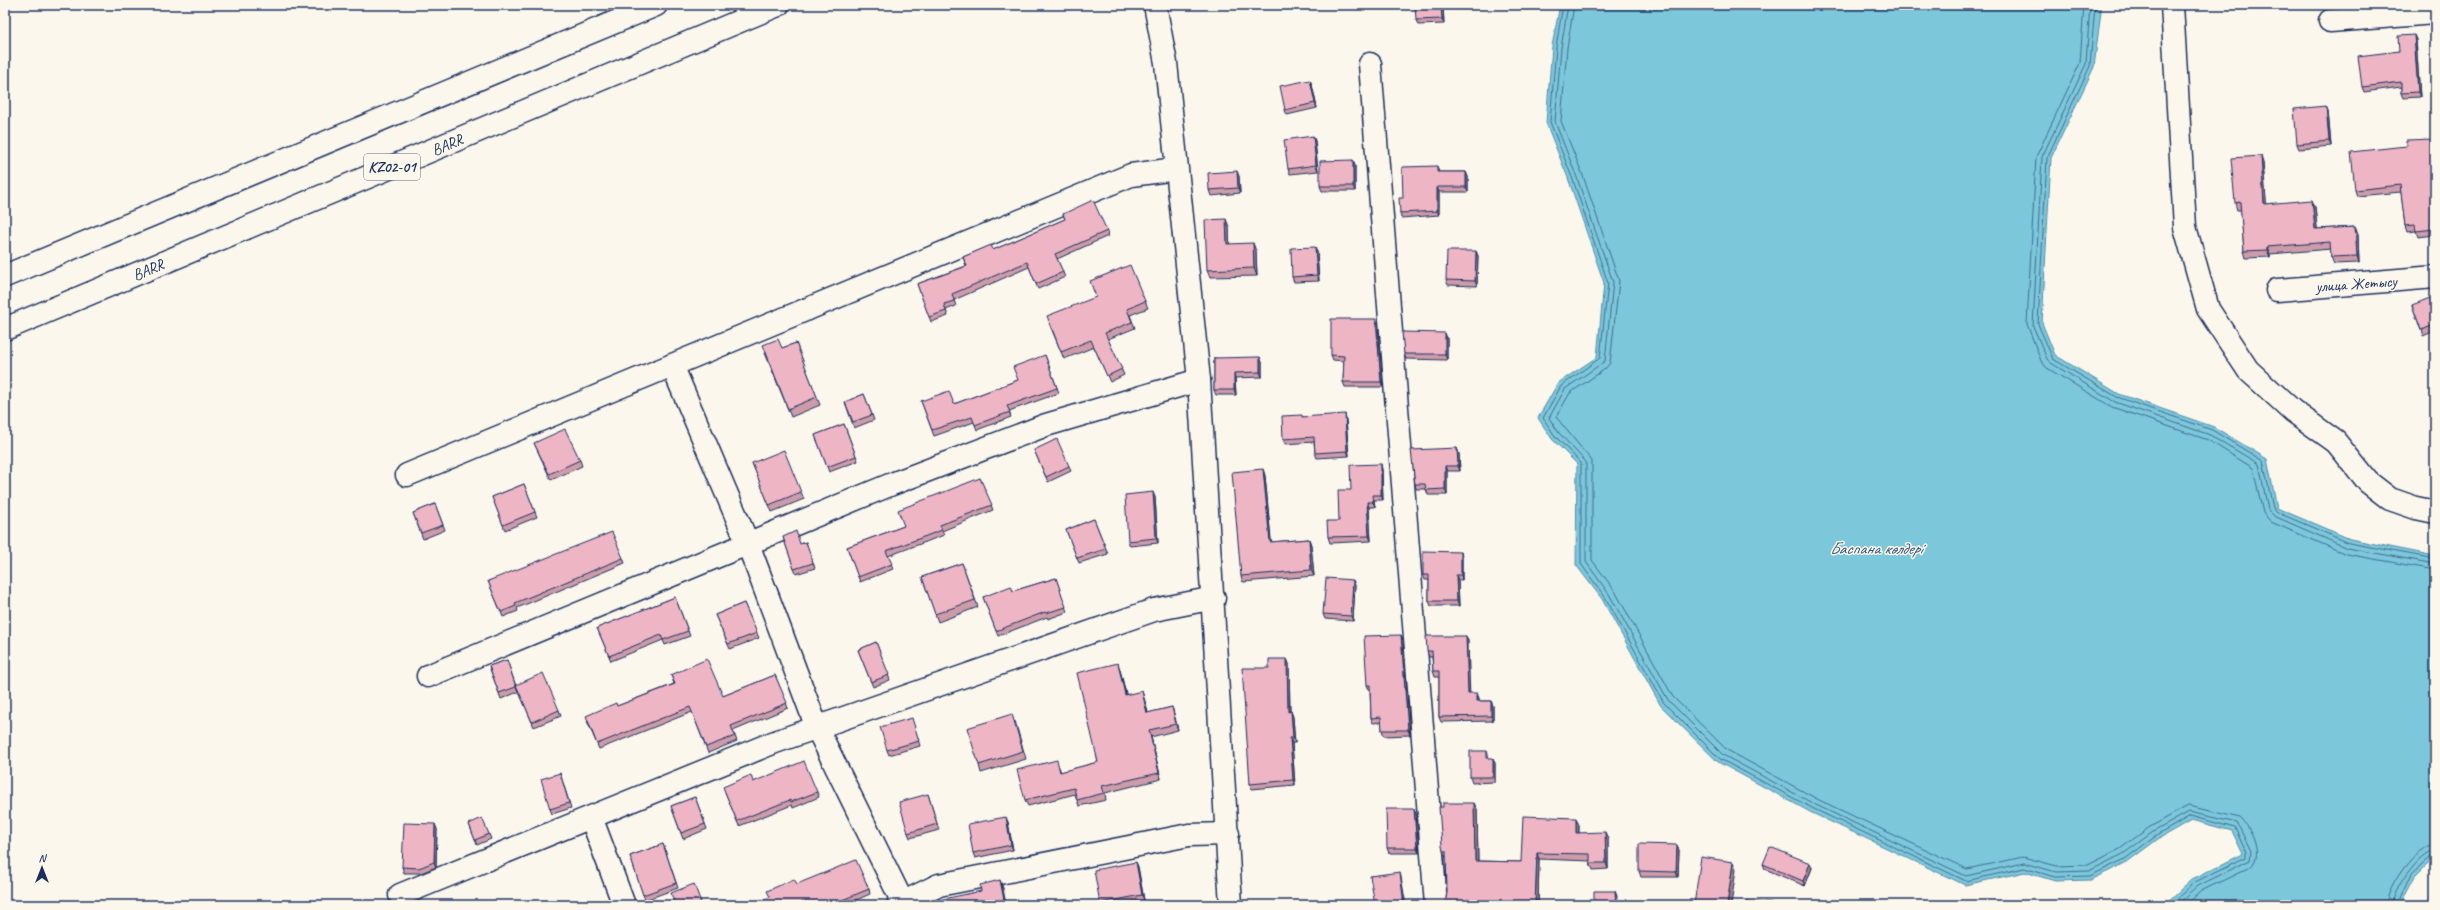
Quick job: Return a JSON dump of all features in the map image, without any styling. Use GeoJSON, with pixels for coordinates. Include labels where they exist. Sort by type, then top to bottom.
{"type":"FeatureCollection","features":[{"type":"Feature","properties":{"kind":"main road"},"geometry":{"type":"LineString","coordinates":[[5,276],[656,5]]}},
{"type":"Feature","properties":{"kind":"main road","name":"BARR"},"geometry":{"type":"LineString","coordinates":[[5,329],[778,5]]}},
{"type":"Feature","properties":{"kind":"main road"},"geometry":{"type":"LineString","coordinates":[[1156,5],[1166,63],[1199,380],[1214,598],[1231,905]]}},
{"type":"Feature","properties":{"kind":"main road"},"geometry":{"type":"LineString","coordinates":[[2172,5],[2184,227],[2208,309],[2248,370],[2293,411],[2336,442],[2368,482],[2390,499],[2416,508],[2435,512]]}},
{"type":"Feature","properties":{"kind":"main road"},"geometry":{"type":"LineString","coordinates":[[2330,21],[2435,12]]}},
{"type":"Feature","properties":{"kind":"main road"},"geometry":{"type":"LineString","coordinates":[[1370,64],[1436,905]]}},
{"type":"Feature","properties":{"kind":"main road"},"geometry":{"type":"LineString","coordinates":[[407,475],[1131,175],[1176,169]]}},
{"type":"Feature","properties":{"kind":"main road","name":"улица Жетысу"},"geometry":{"type":"LineString","coordinates":[[2277,290],[2435,277]]}},
{"type":"Feature","properties":{"kind":"main road"},"geometry":{"type":"LineString","coordinates":[[672,365],[748,544],[817,728],[900,904],[939,885],[1189,836],[1228,834]]}},
{"type":"Feature","properties":{"kind":"main road"},"geometry":{"type":"LineString","coordinates":[[428,676],[892,484],[1046,425],[1199,380]]}},
{"type":"Feature","properties":{"kind":"main road"},"geometry":{"type":"LineString","coordinates":[[400,895],[775,742],[1154,610],[1214,598]]}},
{"type":"Feature","properties":{"kind":"main road"},"geometry":{"type":"LineString","coordinates":[[591,817],[624,905]]}},
{"type":"Feature","properties":{"kind":"water","name":"Баспана көлдері"},"geometry":{"type":"Polygon","coordinates":[[[1560,5],[2099,5],[2101,11],[2094,67],[2051,158],[2042,323],[2055,355],[2119,394],[2214,427],[2267,459],[2277,508],[2350,539],[2435,556],[2435,857],[2415,877],[2400,905],[2164,905],[2192,879],[2243,854],[2232,831],[2191,820],[2158,839],[2127,862],[2091,880],[2055,881],[2025,872],[1965,885],[1812,813],[1718,762],[1661,706],[1602,599],[1576,565],[1577,464],[1552,439],[1538,418],[1558,383],[1597,357],[1604,283],[1568,178],[1546,123],[1552,46],[1560,5]]]}},
{"type":"Feature","properties":{"kind":"building"},"geometry":{"type":"Polygon","coordinates":[[[1415,5],[1441,5],[1442,19],[1416,20],[1415,5]]]}},
{"type":"Feature","properties":{"kind":"building"},"geometry":{"type":"Polygon","coordinates":[[[2435,29],[2435,46],[2434,46],[2432,30],[2435,29]]]}},
{"type":"Feature","properties":{"kind":"building"},"geometry":{"type":"Polygon","coordinates":[[[2414,35],[2418,92],[2401,93],[2401,82],[2362,87],[2358,56],[2399,51],[2398,36],[2414,35]]]}},
{"type":"Feature","properties":{"kind":"building"},"geometry":{"type":"Polygon","coordinates":[[[1310,80],[1315,103],[1285,110],[1280,86],[1310,80]]]}},
{"type":"Feature","properties":{"kind":"building"},"geometry":{"type":"Polygon","coordinates":[[[2326,106],[2329,141],[2297,144],[2294,109],[2326,106]]]}},
{"type":"Feature","properties":{"kind":"building"},"geometry":{"type":"Polygon","coordinates":[[[1313,136],[1316,165],[1288,169],[1284,140],[1313,136]]]}},
{"type":"Feature","properties":{"kind":"building"},"geometry":{"type":"Polygon","coordinates":[[[2435,139],[2435,229],[2416,231],[2415,225],[2405,226],[2400,185],[2355,190],[2351,152],[2406,146],[2406,140],[2435,139]]]}},
{"type":"Feature","properties":{"kind":"building"},"geometry":{"type":"Polygon","coordinates":[[[2261,156],[2264,204],[2312,200],[2315,229],[2355,227],[2357,256],[2331,257],[2330,242],[2267,247],[2267,250],[2244,251],[2240,202],[2235,203],[2231,158],[2261,156]]]}},
{"type":"Feature","properties":{"kind":"building"},"geometry":{"type":"Polygon","coordinates":[[[1353,160],[1353,186],[1320,186],[1320,161],[1353,160]]]}},
{"type":"Feature","properties":{"kind":"building"},"geometry":{"type":"Polygon","coordinates":[[[1437,166],[1437,172],[1466,172],[1466,187],[1437,187],[1437,211],[1400,213],[1399,198],[1403,198],[1402,167],[1437,166]]]}},
{"type":"Feature","properties":{"kind":"building"},"geometry":{"type":"Polygon","coordinates":[[[1237,171],[1238,188],[1209,190],[1208,173],[1237,171]]]}},
{"type":"Feature","properties":{"kind":"building"},"geometry":{"type":"Polygon","coordinates":[[[1093,200],[1107,231],[1055,254],[1063,272],[1036,284],[1027,262],[952,294],[954,301],[944,304],[946,311],[929,317],[917,284],[967,266],[963,257],[991,245],[993,250],[1065,219],[1063,214],[1093,200]]]}},
{"type":"Feature","properties":{"kind":"building"},"geometry":{"type":"Polygon","coordinates":[[[1226,219],[1227,244],[1253,243],[1254,268],[1207,270],[1205,220],[1226,219]]]}},
{"type":"Feature","properties":{"kind":"building"},"geometry":{"type":"Polygon","coordinates":[[[1315,247],[1317,275],[1292,277],[1291,248],[1315,247]]]}},
{"type":"Feature","properties":{"kind":"building"},"geometry":{"type":"Polygon","coordinates":[[[1447,251],[1476,251],[1475,281],[1446,280],[1447,251]]]}},
{"type":"Feature","properties":{"kind":"building"},"geometry":{"type":"Polygon","coordinates":[[[1130,265],[1145,301],[1127,309],[1132,322],[1105,333],[1122,369],[1107,376],[1091,340],[1061,352],[1047,316],[1096,297],[1090,281],[1130,265]]]}},
{"type":"Feature","properties":{"kind":"building"},"geometry":{"type":"Polygon","coordinates":[[[2430,298],[2435,312],[2435,325],[2421,330],[2412,305],[2430,298]]]}},
{"type":"Feature","properties":{"kind":"building"},"geometry":{"type":"Polygon","coordinates":[[[1331,319],[1376,319],[1381,382],[1343,382],[1344,356],[1331,355],[1331,319]]]}},
{"type":"Feature","properties":{"kind":"building"},"geometry":{"type":"Polygon","coordinates":[[[1402,332],[1445,333],[1445,354],[1404,354],[1402,332]]]}},
{"type":"Feature","properties":{"kind":"building"},"geometry":{"type":"Polygon","coordinates":[[[778,339],[782,348],[796,343],[817,397],[788,409],[763,345],[778,339]]]}},
{"type":"Feature","properties":{"kind":"building"},"geometry":{"type":"Polygon","coordinates":[[[1045,355],[1057,388],[1007,406],[1010,412],[975,425],[972,417],[932,430],[921,401],[949,391],[954,404],[1018,380],[1013,367],[1045,355]]]}},
{"type":"Feature","properties":{"kind":"building"},"geometry":{"type":"Polygon","coordinates":[[[1260,357],[1260,372],[1234,373],[1234,390],[1214,390],[1214,358],[1260,357]]]}},
{"type":"Feature","properties":{"kind":"building"},"geometry":{"type":"Polygon","coordinates":[[[864,394],[872,415],[853,422],[845,402],[864,394]]]}},
{"type":"Feature","properties":{"kind":"building"},"geometry":{"type":"Polygon","coordinates":[[[1345,414],[1347,451],[1315,453],[1314,437],[1283,439],[1282,416],[1302,415],[1302,417],[1345,414]]]}},
{"type":"Feature","properties":{"kind":"building"},"geometry":{"type":"Polygon","coordinates":[[[844,424],[856,456],[827,467],[815,435],[844,424]]]}},
{"type":"Feature","properties":{"kind":"building"},"geometry":{"type":"Polygon","coordinates":[[[565,429],[580,460],[549,474],[534,443],[565,429]]]}},
{"type":"Feature","properties":{"kind":"building"},"geometry":{"type":"Polygon","coordinates":[[[1057,439],[1069,466],[1046,477],[1034,450],[1057,439]]]}},
{"type":"Feature","properties":{"kind":"building"},"geometry":{"type":"Polygon","coordinates":[[[1457,448],[1458,466],[1445,466],[1445,489],[1426,490],[1425,484],[1415,484],[1411,450],[1457,448]]]}},
{"type":"Feature","properties":{"kind":"building"},"geometry":{"type":"Polygon","coordinates":[[[784,450],[801,492],[769,505],[752,463],[784,450]]]}},
{"type":"Feature","properties":{"kind":"building"},"geometry":{"type":"Polygon","coordinates":[[[1381,464],[1381,495],[1372,495],[1373,502],[1367,502],[1369,536],[1328,537],[1327,521],[1339,521],[1338,490],[1351,490],[1350,465],[1381,464]]]}},
{"type":"Feature","properties":{"kind":"building"},"geometry":{"type":"Polygon","coordinates":[[[1263,469],[1270,542],[1309,539],[1311,570],[1241,576],[1232,472],[1263,469]]]}},
{"type":"Feature","properties":{"kind":"building"},"geometry":{"type":"Polygon","coordinates":[[[980,478],[992,505],[940,525],[942,530],[886,551],[892,564],[858,577],[847,547],[904,526],[898,510],[980,478]]]}},
{"type":"Feature","properties":{"kind":"building"},"geometry":{"type":"Polygon","coordinates":[[[524,484],[535,512],[503,525],[492,497],[524,484]]]}},
{"type":"Feature","properties":{"kind":"building"},"geometry":{"type":"Polygon","coordinates":[[[1153,492],[1156,538],[1128,541],[1125,495],[1153,492]]]}},
{"type":"Feature","properties":{"kind":"building"},"geometry":{"type":"Polygon","coordinates":[[[435,504],[443,525],[421,533],[413,513],[435,504]]]}},
{"type":"Feature","properties":{"kind":"building"},"geometry":{"type":"Polygon","coordinates":[[[1094,519],[1106,549],[1077,558],[1066,530],[1094,519]]]}},
{"type":"Feature","properties":{"kind":"building"},"geometry":{"type":"Polygon","coordinates":[[[796,531],[800,544],[806,542],[813,563],[794,569],[783,537],[796,531]]]}},
{"type":"Feature","properties":{"kind":"building"},"geometry":{"type":"Polygon","coordinates":[[[612,532],[623,558],[515,603],[516,606],[501,612],[488,581],[612,532]]]}},
{"type":"Feature","properties":{"kind":"building"},"geometry":{"type":"Polygon","coordinates":[[[1423,551],[1461,552],[1461,575],[1456,575],[1457,601],[1429,601],[1429,575],[1423,575],[1423,551]]]}},
{"type":"Feature","properties":{"kind":"building"},"geometry":{"type":"Polygon","coordinates":[[[962,563],[975,600],[935,614],[922,577],[962,563]]]}},
{"type":"Feature","properties":{"kind":"building"},"geometry":{"type":"Polygon","coordinates":[[[1056,578],[1066,607],[1046,613],[1045,612],[996,631],[983,597],[1011,586],[1013,591],[1056,578]]]}},
{"type":"Feature","properties":{"kind":"building"},"geometry":{"type":"Polygon","coordinates":[[[1326,578],[1353,580],[1351,616],[1323,614],[1326,578]]]}},
{"type":"Feature","properties":{"kind":"building"},"geometry":{"type":"Polygon","coordinates":[[[675,597],[688,631],[663,640],[661,635],[609,656],[597,628],[675,597]]]}},
{"type":"Feature","properties":{"kind":"building"},"geometry":{"type":"Polygon","coordinates":[[[744,603],[757,633],[728,644],[715,615],[744,603]]]}},
{"type":"Feature","properties":{"kind":"building"},"geometry":{"type":"Polygon","coordinates":[[[1401,635],[1408,730],[1382,730],[1381,717],[1371,718],[1370,685],[1367,685],[1364,636],[1401,635]]]}},
{"type":"Feature","properties":{"kind":"building"},"geometry":{"type":"Polygon","coordinates":[[[1426,636],[1466,636],[1468,693],[1477,693],[1477,701],[1491,701],[1491,716],[1439,717],[1439,671],[1433,671],[1432,651],[1427,651],[1426,636]]]}},
{"type":"Feature","properties":{"kind":"building"},"geometry":{"type":"Polygon","coordinates":[[[876,642],[889,675],[871,682],[858,650],[876,642]]]}},
{"type":"Feature","properties":{"kind":"building"},"geometry":{"type":"Polygon","coordinates":[[[707,659],[723,696],[775,675],[787,703],[731,726],[735,736],[706,747],[690,707],[597,744],[586,716],[616,703],[617,706],[675,684],[671,675],[707,659]]]}},
{"type":"Feature","properties":{"kind":"building"},"geometry":{"type":"Polygon","coordinates":[[[1269,659],[1287,659],[1288,712],[1291,711],[1293,738],[1290,738],[1293,780],[1250,784],[1242,668],[1269,668],[1269,659]]]}},
{"type":"Feature","properties":{"kind":"building"},"geometry":{"type":"Polygon","coordinates":[[[507,660],[516,687],[499,693],[489,666],[507,660]]]}},
{"type":"Feature","properties":{"kind":"building"},"geometry":{"type":"Polygon","coordinates":[[[1118,663],[1125,695],[1142,691],[1147,713],[1172,707],[1176,724],[1149,730],[1159,773],[1102,786],[1104,793],[1077,800],[1074,788],[1025,800],[1017,770],[1057,760],[1060,772],[1098,762],[1077,673],[1118,663]]]}},
{"type":"Feature","properties":{"kind":"building"},"geometry":{"type":"Polygon","coordinates":[[[543,673],[559,710],[532,722],[516,685],[543,673]]]}},
{"type":"Feature","properties":{"kind":"building"},"geometry":{"type":"Polygon","coordinates":[[[1012,714],[1023,751],[979,765],[967,728],[1012,714]]]}},
{"type":"Feature","properties":{"kind":"building"},"geometry":{"type":"Polygon","coordinates":[[[912,718],[919,741],[887,750],[880,727],[912,718]]]}},
{"type":"Feature","properties":{"kind":"building"},"geometry":{"type":"Polygon","coordinates":[[[1470,751],[1487,751],[1487,758],[1493,758],[1493,777],[1470,777],[1470,751]]]}},
{"type":"Feature","properties":{"kind":"building"},"geometry":{"type":"Polygon","coordinates":[[[804,761],[817,792],[791,802],[790,800],[737,821],[723,787],[751,775],[753,782],[804,761]]]}},
{"type":"Feature","properties":{"kind":"building"},"geometry":{"type":"Polygon","coordinates":[[[560,773],[569,803],[550,809],[541,779],[560,773]]]}},
{"type":"Feature","properties":{"kind":"building"},"geometry":{"type":"Polygon","coordinates":[[[928,794],[937,824],[908,833],[899,802],[928,794]]]}},
{"type":"Feature","properties":{"kind":"building"},"geometry":{"type":"Polygon","coordinates":[[[695,797],[705,824],[681,833],[671,806],[695,797]]]}},
{"type":"Feature","properties":{"kind":"building"},"geometry":{"type":"Polygon","coordinates":[[[1443,803],[1474,803],[1475,861],[1521,862],[1523,816],[1576,818],[1576,833],[1605,832],[1606,863],[1590,863],[1590,854],[1537,853],[1535,905],[1445,905],[1447,892],[1446,851],[1443,851],[1442,846],[1439,807],[1443,807],[1443,803]]]}},
{"type":"Feature","properties":{"kind":"building"},"geometry":{"type":"Polygon","coordinates":[[[1386,809],[1414,809],[1417,848],[1387,848],[1386,809]]]}},
{"type":"Feature","properties":{"kind":"building"},"geometry":{"type":"Polygon","coordinates":[[[1006,817],[1011,845],[973,853],[968,824],[1006,817]]]}},
{"type":"Feature","properties":{"kind":"building"},"geometry":{"type":"Polygon","coordinates":[[[482,818],[489,834],[475,840],[469,824],[482,818]]]}},
{"type":"Feature","properties":{"kind":"building"},"geometry":{"type":"Polygon","coordinates":[[[404,823],[435,824],[434,862],[419,868],[402,867],[404,823]]]}},
{"type":"Feature","properties":{"kind":"building"},"geometry":{"type":"Polygon","coordinates":[[[663,844],[676,883],[643,895],[630,856],[663,844]]]}},
{"type":"Feature","properties":{"kind":"building"},"geometry":{"type":"Polygon","coordinates":[[[1639,844],[1677,845],[1676,872],[1639,871],[1639,844]]]}},
{"type":"Feature","properties":{"kind":"building"},"geometry":{"type":"Polygon","coordinates":[[[1770,847],[1810,863],[1803,881],[1763,864],[1770,847]]]}},
{"type":"Feature","properties":{"kind":"building"},"geometry":{"type":"Polygon","coordinates":[[[1701,857],[1733,862],[1727,905],[1694,905],[1701,857]]]}},
{"type":"Feature","properties":{"kind":"building"},"geometry":{"type":"Polygon","coordinates":[[[856,860],[869,889],[830,905],[751,905],[770,897],[767,891],[794,879],[797,884],[856,860]]]}},
{"type":"Feature","properties":{"kind":"building"},"geometry":{"type":"Polygon","coordinates":[[[1136,862],[1142,895],[1100,903],[1094,870],[1136,862]]]}},
{"type":"Feature","properties":{"kind":"building"},"geometry":{"type":"Polygon","coordinates":[[[1400,872],[1404,905],[1375,905],[1370,876],[1400,872]]]}},
{"type":"Feature","properties":{"kind":"building"},"geometry":{"type":"Polygon","coordinates":[[[1000,880],[1005,905],[925,905],[925,903],[981,891],[980,885],[1000,880]]]}},
{"type":"Feature","properties":{"kind":"building"},"geometry":{"type":"Polygon","coordinates":[[[694,884],[702,905],[675,905],[671,893],[694,884]]]}},
{"type":"Feature","properties":{"kind":"building"},"geometry":{"type":"Polygon","coordinates":[[[1594,891],[1615,891],[1616,905],[1585,905],[1585,903],[1594,903],[1594,891]]]}},
{"type":"Feature","properties":{"kind":"building"},"geometry":{"type":"Polygon","coordinates":[[[1747,901],[1783,905],[1746,905],[1747,901]]]}},
{"type":"Feature","properties":{"kind":"building"},"geometry":{"type":"Polygon","coordinates":[[[1803,903],[1815,905],[1803,905],[1803,903]]]}}]}
